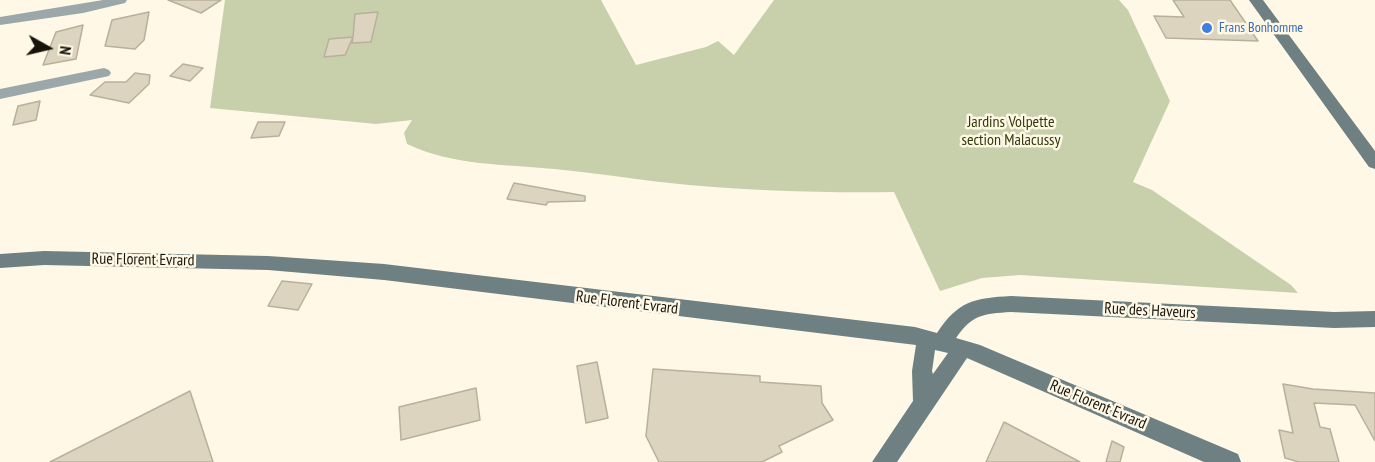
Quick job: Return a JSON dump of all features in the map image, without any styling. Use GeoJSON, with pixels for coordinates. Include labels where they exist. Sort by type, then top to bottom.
{"type":"FeatureCollection","features":[{"type":"Feature","properties":{"kind":"street"},"geometry":{"type":"LineString","coordinates":[[0,21],[83,9],[120,0]]}},
{"type":"Feature","properties":{"kind":"street"},"geometry":{"type":"LineString","coordinates":[[1256,0],[1375,163]]}},
{"type":"Feature","properties":{"kind":"street"},"geometry":{"type":"LineString","coordinates":[[0,94],[104,73]]}},
{"type":"Feature","properties":{"kind":"street","name":"Rue Florent Evrard"},"geometry":{"type":"LineString","coordinates":[[0,261],[44,258],[268,263],[384,273],[944,343],[1230,462]]}},
{"type":"Feature","properties":{"kind":"street","name":"Rue des Haveurs"},"geometry":{"type":"LineString","coordinates":[[883,462],[906,435],[924,404],[950,371],[944,343],[956,319],[978,306],[1011,304],[1334,320],[1375,319]]}},
{"type":"Feature","properties":{"kind":"street"},"geometry":{"type":"LineString","coordinates":[[924,404],[922,370],[944,343]]}},
{"type":"Feature","properties":{"kind":"green space","name":"Jardins Volpette section Malacussy"},"geometry":{"type":"Polygon","coordinates":[[[225,0],[601,0],[636,65],[706,47],[718,41],[734,55],[774,0],[1119,0],[1128,10],[1170,101],[1133,182],[1152,190],[1291,285],[1298,293],[1020,275],[982,278],[940,291],[894,192],[792,191],[715,187],[479,163],[442,156],[407,144],[404,133],[412,120],[376,124],[210,108],[225,0]]]}},
{"type":"Feature","properties":{"kind":"building"},"geometry":{"type":"Polygon","coordinates":[[[168,0],[221,0],[201,13],[168,0]]]}},
{"type":"Feature","properties":{"kind":"building"},"geometry":{"type":"Polygon","coordinates":[[[1173,0],[1230,0],[1258,41],[1166,38],[1154,16],[1184,17],[1173,0]]]}},
{"type":"Feature","properties":{"kind":"building"},"geometry":{"type":"Polygon","coordinates":[[[149,12],[144,40],[135,49],[105,46],[112,20],[149,12]]]}},
{"type":"Feature","properties":{"kind":"building"},"geometry":{"type":"Polygon","coordinates":[[[378,12],[371,42],[352,43],[355,14],[378,12]]]}},
{"type":"Feature","properties":{"kind":"building"},"geometry":{"type":"Polygon","coordinates":[[[83,25],[76,59],[43,65],[56,32],[83,25]]]}},
{"type":"Feature","properties":{"kind":"building"},"geometry":{"type":"Polygon","coordinates":[[[353,37],[345,55],[324,57],[329,39],[353,37]]]}},
{"type":"Feature","properties":{"kind":"building"},"geometry":{"type":"Polygon","coordinates":[[[183,64],[203,68],[190,81],[170,76],[183,64]]]}},
{"type":"Feature","properties":{"kind":"building"},"geometry":{"type":"Polygon","coordinates":[[[135,73],[150,75],[149,84],[129,103],[90,95],[105,82],[126,82],[135,73]]]}},
{"type":"Feature","properties":{"kind":"building"},"geometry":{"type":"Polygon","coordinates":[[[40,101],[36,120],[13,125],[18,106],[40,101]]]}},
{"type":"Feature","properties":{"kind":"building"},"geometry":{"type":"Polygon","coordinates":[[[258,122],[285,122],[279,136],[251,138],[258,122]]]}},
{"type":"Feature","properties":{"kind":"building"},"geometry":{"type":"Polygon","coordinates":[[[514,183],[585,196],[585,201],[548,202],[546,205],[507,199],[514,183]]]}},
{"type":"Feature","properties":{"kind":"building"},"geometry":{"type":"Polygon","coordinates":[[[282,281],[312,284],[298,310],[268,306],[282,281]]]}},
{"type":"Feature","properties":{"kind":"building"},"geometry":{"type":"Polygon","coordinates":[[[597,362],[608,418],[586,423],[577,366],[597,362]]]}},
{"type":"Feature","properties":{"kind":"building"},"geometry":{"type":"Polygon","coordinates":[[[653,369],[760,376],[760,382],[821,386],[822,403],[833,420],[779,446],[782,452],[762,462],[659,462],[646,436],[653,369]]]}},
{"type":"Feature","properties":{"kind":"building"},"geometry":{"type":"Polygon","coordinates":[[[1283,384],[1313,389],[1375,393],[1375,441],[1355,405],[1314,403],[1320,427],[1330,429],[1339,462],[1299,462],[1285,458],[1279,430],[1293,433],[1283,384]]]}},
{"type":"Feature","properties":{"kind":"building"},"geometry":{"type":"Polygon","coordinates":[[[476,388],[480,420],[401,440],[399,407],[476,388]]]}},
{"type":"Feature","properties":{"kind":"building"},"geometry":{"type":"Polygon","coordinates":[[[190,391],[213,462],[50,462],[190,391]]]}},
{"type":"Feature","properties":{"kind":"building"},"geometry":{"type":"Polygon","coordinates":[[[1004,422],[1080,462],[986,462],[1004,422]]]}},
{"type":"Feature","properties":{"kind":"building"},"geometry":{"type":"Polygon","coordinates":[[[1112,441],[1124,447],[1120,462],[1106,462],[1112,441]]]}},
{"type":"Feature","properties":{"kind":"place","name":"Frans Bonhomme"},"geometry":{"type":"Point","coordinates":[1207,28]}}]}
